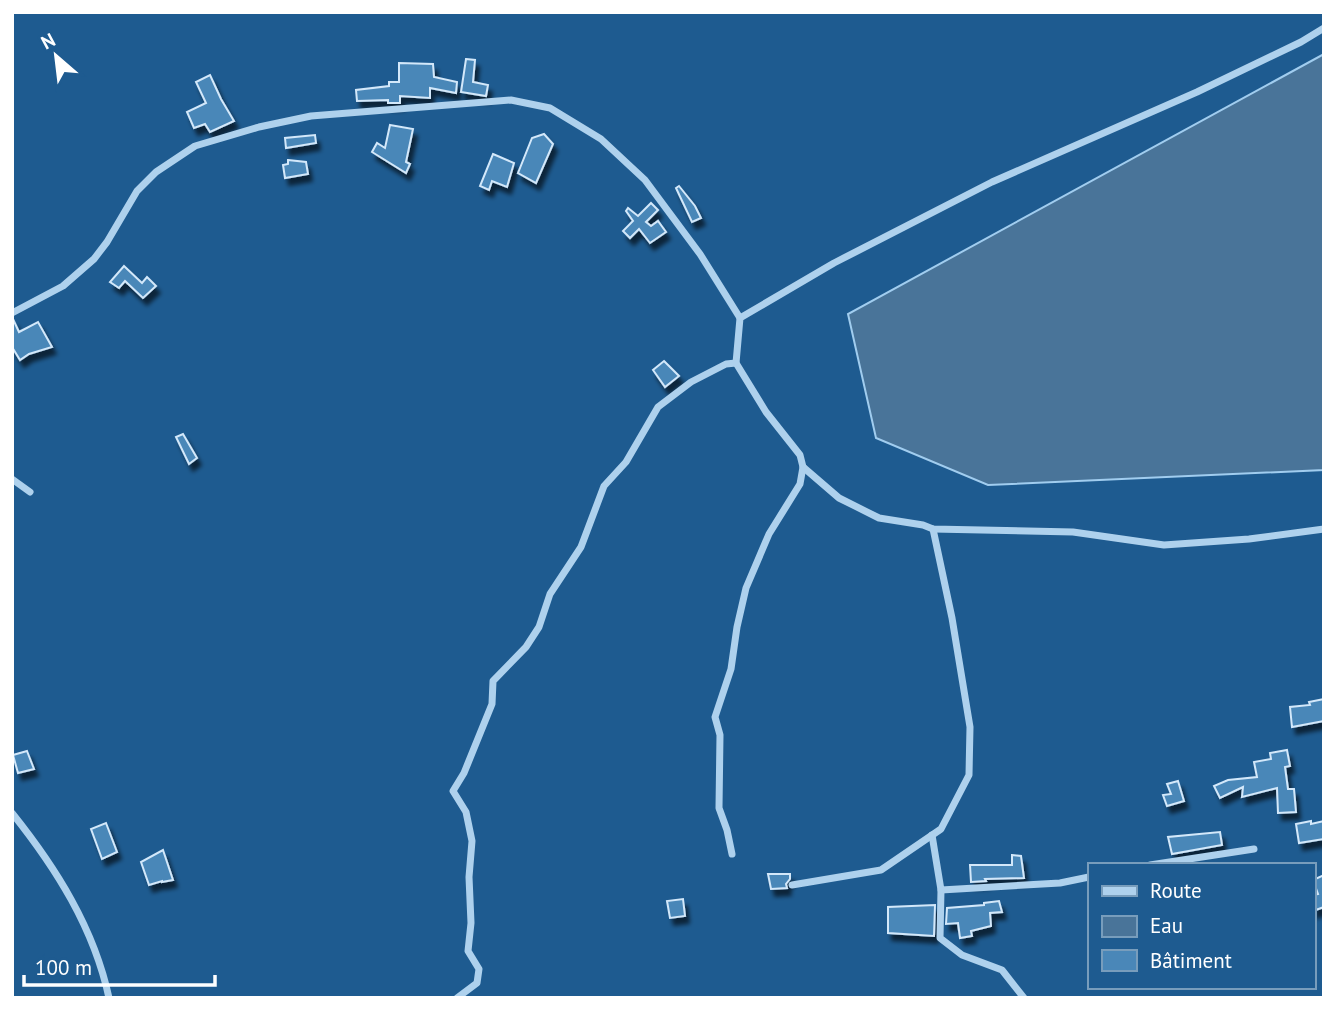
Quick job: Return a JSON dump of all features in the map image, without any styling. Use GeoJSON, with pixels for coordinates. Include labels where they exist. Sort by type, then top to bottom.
{"type":"FeatureCollection","features":[{"type":"Feature","properties":{"kind":"street"},"geometry":{"type":"LineString","coordinates":[[740,318],[834,264],[992,182],[1197,92],[1301,42],[1324,28]]}},
{"type":"Feature","properties":{"kind":"street"},"geometry":{"type":"LineString","coordinates":[[12,313],[63,286],[94,259],[137,191],[156,172],[195,146],[259,127],[311,116],[511,100],[550,108],[601,139],[645,180],[700,254],[740,318],[736,363],[766,412],[800,455],[803,467],[800,484],[769,534],[746,588],[731,669],[715,717],[720,734],[719,808],[732,855]]}},
{"type":"Feature","properties":{"kind":"street"},"geometry":{"type":"LineString","coordinates":[[457,998],[477,983],[479,969],[468,951],[472,841],[466,812],[453,791],[464,773],[492,704],[493,681],[526,647],[539,627],[550,594],[581,547],[604,486],[626,462],[658,407],[691,382],[726,364],[736,363]]}},
{"type":"Feature","properties":{"kind":"street"},"geometry":{"type":"LineString","coordinates":[[803,467],[839,498],[879,518],[933,529],[1073,532],[1164,545],[1324,529]]}},
{"type":"Feature","properties":{"kind":"street"},"geometry":{"type":"LineString","coordinates":[[12,480],[30,492]]}},
{"type":"Feature","properties":{"kind":"street"},"geometry":{"type":"LineString","coordinates":[[792,885],[881,870],[941,829],[970,775],[970,727],[952,618],[933,529]]}},
{"type":"Feature","properties":{"kind":"street"},"geometry":{"type":"LineString","coordinates":[[12,813],[53,868],[80,913],[109,998]]}},
{"type":"Feature","properties":{"kind":"street"},"geometry":{"type":"LineString","coordinates":[[932,835],[942,890],[940,938],[962,955],[1002,970],[1024,998]]}},
{"type":"Feature","properties":{"kind":"street"},"geometry":{"type":"LineString","coordinates":[[1163,863],[1254,849]]}},
{"type":"Feature","properties":{"kind":"street"},"geometry":{"type":"LineString","coordinates":[[942,890],[1060,883],[1088,877]]}},
{"type":"Feature","properties":{"kind":"water"},"geometry":{"type":"Polygon","coordinates":[[[1324,54],[1324,470],[988,485],[876,438],[848,314],[1324,54]]]}},
{"type":"Feature","properties":{"kind":"building"},"geometry":{"type":"Polygon","coordinates":[[[466,59],[475,60],[473,82],[488,85],[486,96],[461,92],[466,59]]]}},
{"type":"Feature","properties":{"kind":"building"},"geometry":{"type":"Polygon","coordinates":[[[399,63],[433,64],[434,77],[457,82],[456,93],[430,88],[430,98],[400,96],[400,103],[388,103],[388,100],[357,101],[356,90],[389,86],[389,82],[399,82],[399,63]]]}},
{"type":"Feature","properties":{"kind":"building"},"geometry":{"type":"Polygon","coordinates":[[[210,75],[234,121],[210,132],[205,124],[194,128],[187,112],[206,103],[196,82],[210,75]]]}},
{"type":"Feature","properties":{"kind":"building"},"geometry":{"type":"Polygon","coordinates":[[[390,125],[413,129],[406,162],[410,164],[406,173],[372,152],[377,143],[385,148],[390,125]]]}},
{"type":"Feature","properties":{"kind":"building"},"geometry":{"type":"Polygon","coordinates":[[[544,134],[553,144],[536,183],[518,173],[532,138],[544,134]]]}},
{"type":"Feature","properties":{"kind":"building"},"geometry":{"type":"Polygon","coordinates":[[[315,135],[316,143],[286,148],[285,138],[315,135]]]}},
{"type":"Feature","properties":{"kind":"building"},"geometry":{"type":"Polygon","coordinates":[[[493,154],[514,163],[507,187],[492,181],[489,190],[480,186],[493,154]]]}},
{"type":"Feature","properties":{"kind":"building"},"geometry":{"type":"Polygon","coordinates":[[[288,160],[306,162],[308,174],[285,178],[283,165],[288,164],[288,160]]]}},
{"type":"Feature","properties":{"kind":"building"},"geometry":{"type":"Polygon","coordinates":[[[679,186],[701,218],[692,222],[676,188],[679,186]]]}},
{"type":"Feature","properties":{"kind":"building"},"geometry":{"type":"Polygon","coordinates":[[[651,203],[658,210],[646,222],[651,226],[658,221],[666,232],[650,243],[639,229],[630,238],[623,231],[633,221],[626,211],[628,208],[638,216],[651,203]]]}},
{"type":"Feature","properties":{"kind":"building"},"geometry":{"type":"Polygon","coordinates":[[[124,266],[142,283],[147,277],[156,286],[143,298],[125,281],[119,288],[110,282],[124,266]]]}},
{"type":"Feature","properties":{"kind":"building"},"geometry":{"type":"Polygon","coordinates":[[[13,319],[19,332],[38,322],[52,347],[29,354],[20,360],[12,347],[13,319]]]}},
{"type":"Feature","properties":{"kind":"building"},"geometry":{"type":"Polygon","coordinates":[[[664,361],[679,376],[665,387],[653,370],[664,361]]]}},
{"type":"Feature","properties":{"kind":"building"},"geometry":{"type":"Polygon","coordinates":[[[183,434],[197,458],[189,464],[176,437],[183,434]]]}},
{"type":"Feature","properties":{"kind":"building"},"geometry":{"type":"Polygon","coordinates":[[[1324,699],[1324,721],[1292,727],[1290,707],[1310,705],[1309,702],[1324,699]]]}},
{"type":"Feature","properties":{"kind":"building"},"geometry":{"type":"Polygon","coordinates":[[[1287,750],[1290,766],[1285,767],[1288,789],[1294,789],[1296,812],[1278,813],[1277,788],[1242,797],[1243,787],[1220,798],[1214,786],[1228,780],[1257,777],[1254,762],[1271,759],[1270,753],[1287,750]]]}},
{"type":"Feature","properties":{"kind":"building"},"geometry":{"type":"Polygon","coordinates":[[[27,751],[34,769],[18,773],[13,755],[27,751]]]}},
{"type":"Feature","properties":{"kind":"building"},"geometry":{"type":"Polygon","coordinates":[[[1178,781],[1184,801],[1167,806],[1163,795],[1171,794],[1167,784],[1178,781]]]}},
{"type":"Feature","properties":{"kind":"building"},"geometry":{"type":"Polygon","coordinates":[[[1311,821],[1311,824],[1324,821],[1324,839],[1299,843],[1296,824],[1311,821]]]}},
{"type":"Feature","properties":{"kind":"building"},"geometry":{"type":"Polygon","coordinates":[[[106,823],[117,852],[102,859],[91,829],[106,823]]]}},
{"type":"Feature","properties":{"kind":"building"},"geometry":{"type":"Polygon","coordinates":[[[1220,832],[1222,845],[1172,854],[1168,837],[1220,832]]]}},
{"type":"Feature","properties":{"kind":"building"},"geometry":{"type":"Polygon","coordinates":[[[163,850],[173,880],[149,885],[141,862],[163,850]]]}},
{"type":"Feature","properties":{"kind":"building"},"geometry":{"type":"Polygon","coordinates":[[[1012,855],[1021,856],[1024,878],[971,882],[970,865],[1012,865],[1012,855]]]}},
{"type":"Feature","properties":{"kind":"building"},"geometry":{"type":"Polygon","coordinates":[[[768,874],[790,874],[787,888],[771,889],[768,874]]]}},
{"type":"Feature","properties":{"kind":"building"},"geometry":{"type":"Polygon","coordinates":[[[1324,875],[1324,907],[1315,910],[1315,895],[1318,894],[1315,879],[1324,875]]]}},
{"type":"Feature","properties":{"kind":"building"},"geometry":{"type":"Polygon","coordinates":[[[683,899],[685,916],[670,918],[667,901],[683,899]]]}},
{"type":"Feature","properties":{"kind":"building"},"geometry":{"type":"Polygon","coordinates":[[[999,901],[1002,912],[990,913],[991,926],[971,931],[972,936],[960,938],[958,923],[946,924],[947,908],[999,901]]]}},
{"type":"Feature","properties":{"kind":"building"},"geometry":{"type":"Polygon","coordinates":[[[935,905],[934,936],[888,933],[888,907],[935,905]]]}}]}
